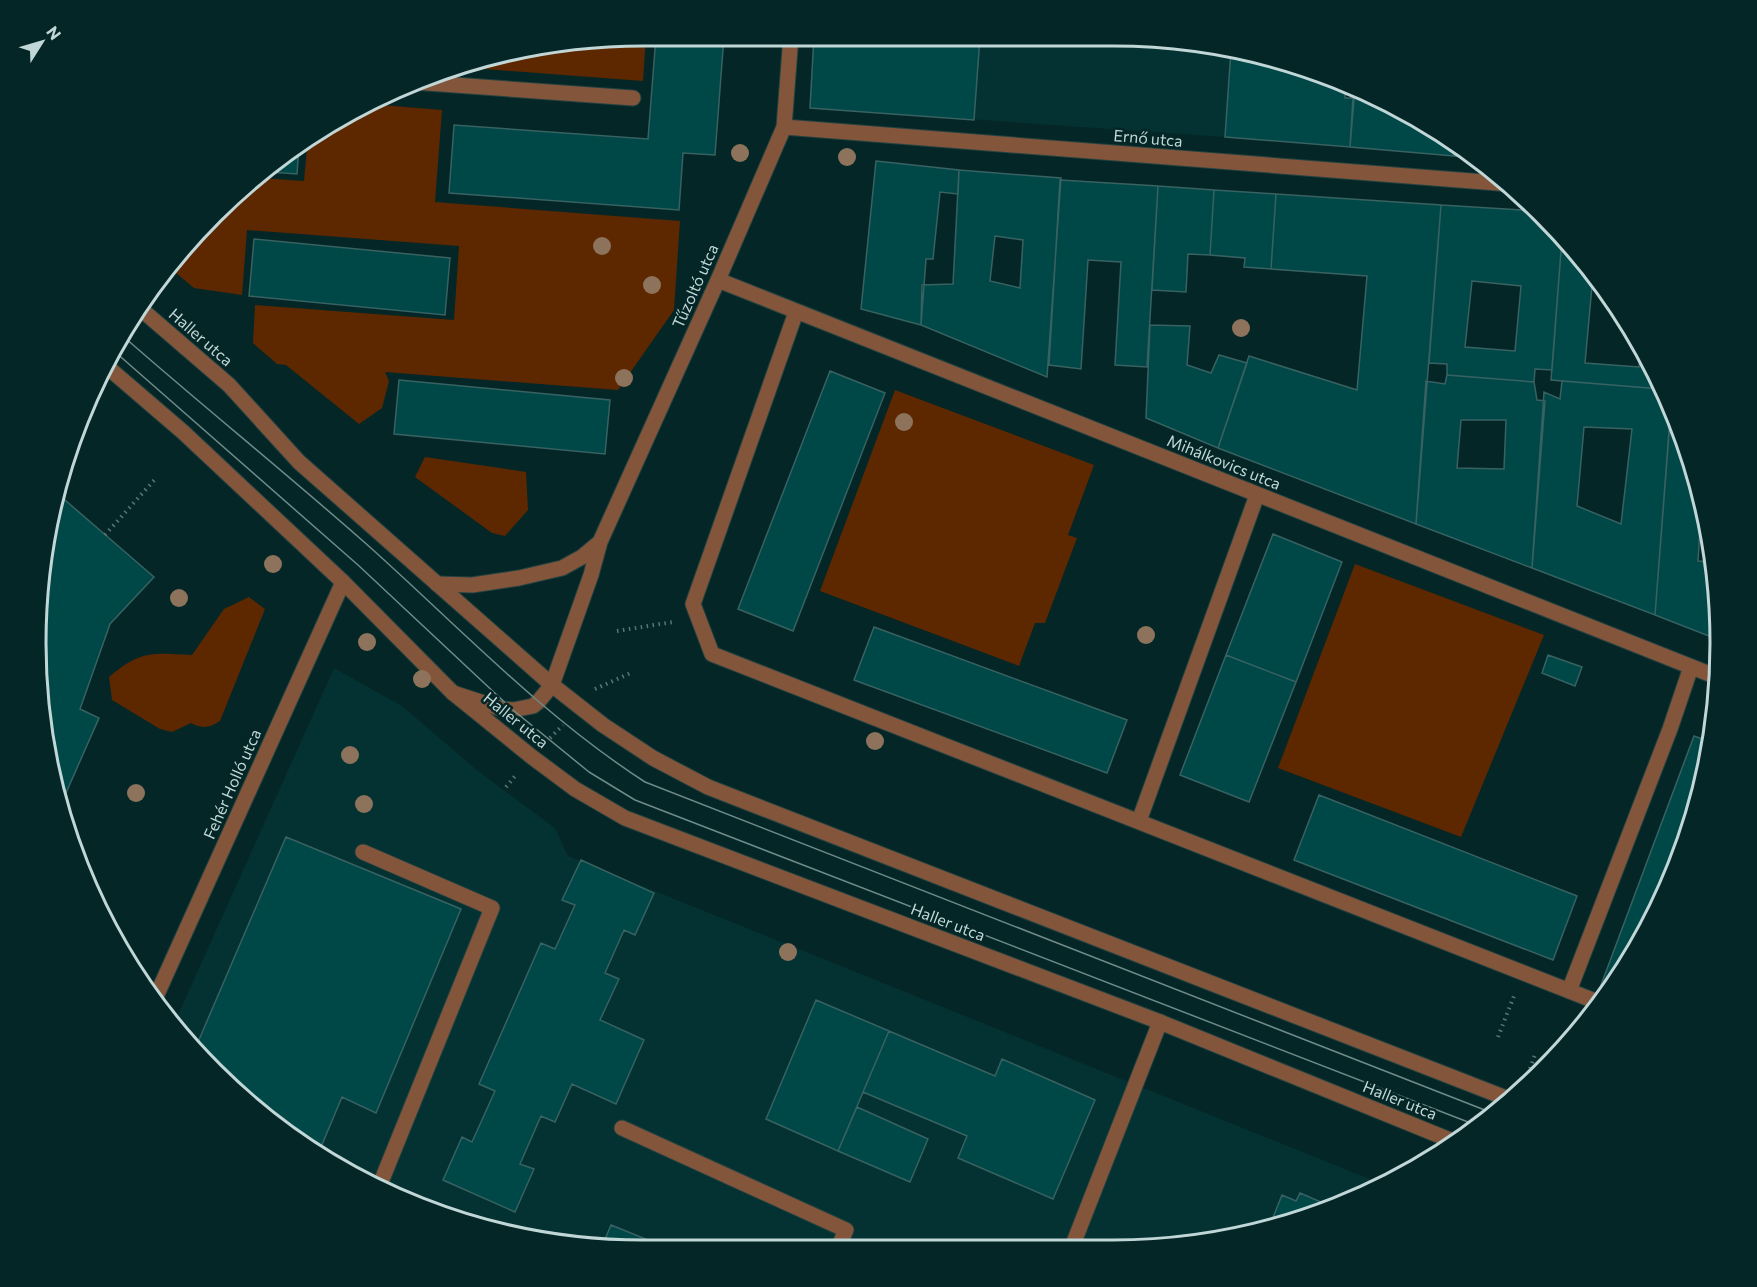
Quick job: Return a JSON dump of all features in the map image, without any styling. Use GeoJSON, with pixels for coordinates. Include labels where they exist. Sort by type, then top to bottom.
{"type":"FeatureCollection","features":[{"type":"Feature","properties":{"kind":"street","name":"Tűzoltó utca"},"geometry":{"type":"LineString","coordinates":[[552,685],[591,575],[600,542],[784,127],[789,46]]}},
{"type":"Feature","properties":{"kind":"street"},"geometry":{"type":"LineString","coordinates":[[437,84],[633,98]]}},
{"type":"Feature","properties":{"kind":"street","name":"Ernő utca"},"geometry":{"type":"LineString","coordinates":[[784,127],[1492,183]]}},
{"type":"Feature","properties":{"kind":"street","name":"Mihálkovics utca"},"geometry":{"type":"LineString","coordinates":[[718,280],[1709,674]]}},
{"type":"Feature","properties":{"kind":"street"},"geometry":{"type":"LineString","coordinates":[[796,312],[693,604],[712,654],[1592,1000]]}},
{"type":"Feature","properties":{"kind":"street","name":"Haller utca"},"geometry":{"type":"LineString","coordinates":[[146,313],[229,385],[299,462],[436,584],[552,685],[653,758],[708,787],[1502,1096]]}},
{"type":"Feature","properties":{"kind":"street","name":"Haller utca"},"geometry":{"type":"LineString","coordinates":[[112,371],[183,432],[343,582],[453,693],[575,789],[625,818],[1160,1022],[1447,1139]]}},
{"type":"Feature","properties":{"kind":"street"},"geometry":{"type":"LineString","coordinates":[[1139,821],[1257,495]]}},
{"type":"Feature","properties":{"kind":"street","name":"Tűzoltó utca"},"geometry":{"type":"LineString","coordinates":[[436,584],[472,585],[519,578],[562,568],[582,557],[600,542]]}},
{"type":"Feature","properties":{"kind":"street","name":"Fehér Holló utca"},"geometry":{"type":"LineString","coordinates":[[159,991],[343,582]]}},
{"type":"Feature","properties":{"kind":"street"},"geometry":{"type":"LineString","coordinates":[[1569,991],[1670,729],[1691,667]]}},
{"type":"Feature","properties":{"kind":"street","name":"Haller utca"},"geometry":{"type":"LineString","coordinates":[[453,693],[513,710],[533,706],[552,685]]}},
{"type":"Feature","properties":{"kind":"street"},"geometry":{"type":"LineString","coordinates":[[363,852],[492,908],[382,1180]]}},
{"type":"Feature","properties":{"kind":"street"},"geometry":{"type":"LineString","coordinates":[[1074,1240],[1160,1022]]}},
{"type":"Feature","properties":{"kind":"street"},"geometry":{"type":"LineString","coordinates":[[622,1128],[846,1230],[842,1240]]}},
{"type":"Feature","properties":{"kind":"path"},"geometry":{"type":"LineString","coordinates":[[105,535],[157,477]]}},
{"type":"Feature","properties":{"kind":"path"},"geometry":{"type":"LineString","coordinates":[[618,631],[699,618]]}},
{"type":"Feature","properties":{"kind":"path"},"geometry":{"type":"LineString","coordinates":[[1498,1037],[1523,973]]}},
{"type":"Feature","properties":{"kind":"path"},"geometry":{"type":"LineString","coordinates":[[1528,1073],[1536,1052]]}},
{"type":"Feature","properties":{"kind":"shaded area"},"geometry":{"type":"Polygon","coordinates":[[[645,46],[643,81],[483,69],[527,58],[566,52],[645,46]]]}},
{"type":"Feature","properties":{"kind":"shaded area"},"geometry":{"type":"Polygon","coordinates":[[[813,46],[1114,46],[1153,48],[1230,58],[1225,137],[810,108],[813,46]]]}},
{"type":"Feature","properties":{"kind":"shaded area"},"geometry":{"type":"Polygon","coordinates":[[[385,105],[442,110],[435,202],[680,221],[674,310],[618,390],[385,372],[389,381],[382,408],[359,424],[286,365],[277,364],[253,343],[255,305],[454,320],[459,246],[247,230],[242,295],[194,288],[176,273],[221,221],[270,179],[304,181],[307,151],[345,126],[379,108],[385,105]]]}},
{"type":"Feature","properties":{"kind":"shaded area"},"geometry":{"type":"Polygon","coordinates":[[[895,390],[1094,465],[1068,535],[1077,538],[1045,623],[1035,623],[1019,666],[820,591],[895,390]]]}},
{"type":"Feature","properties":{"kind":"shaded area"},"geometry":{"type":"Polygon","coordinates":[[[425,457],[526,472],[528,510],[505,536],[492,533],[415,477],[425,457]]]}},
{"type":"Feature","properties":{"kind":"shaded area"},"geometry":{"type":"Polygon","coordinates":[[[1355,564],[1544,635],[1461,837],[1278,768],[1355,564]]]}},
{"type":"Feature","properties":{"kind":"shaded area"},"geometry":{"type":"Polygon","coordinates":[[[249,597],[265,609],[220,721],[206,727],[191,723],[172,732],[160,729],[112,700],[109,677],[120,668],[148,655],[192,655],[224,609],[249,597]]]}},
{"type":"Feature","properties":{"kind":"shaded area"},"geometry":{"type":"Polygon","coordinates":[[[334,668],[402,706],[478,771],[555,828],[568,856],[1374,1181],[1305,1209],[1268,1220],[1230,1229],[1153,1239],[644,1240],[566,1235],[527,1229],[452,1209],[379,1179],[345,1161],[280,1117],[250,1092],[221,1066],[177,1016],[334,668]]]}},
{"type":"Feature","properties":{"kind":"building"},"geometry":{"type":"Polygon","coordinates":[[[655,46],[723,46],[715,155],[683,153],[679,210],[449,193],[454,125],[648,139],[655,46]]]}},
{"type":"Feature","properties":{"kind":"building"},"geometry":{"type":"Polygon","coordinates":[[[813,46],[979,46],[974,120],[810,108],[813,46]]]}},
{"type":"Feature","properties":{"kind":"building"},"geometry":{"type":"Polygon","coordinates":[[[1230,58],[1305,78],[1345,94],[1345,98],[1353,98],[1350,147],[1225,137],[1230,58]]]}},
{"type":"Feature","properties":{"kind":"building"},"geometry":{"type":"Polygon","coordinates":[[[1354,97],[1412,126],[1445,147],[1454,154],[1454,156],[1350,147],[1354,97]]]}},
{"type":"Feature","properties":{"kind":"building"},"geometry":{"type":"Polygon","coordinates":[[[298,157],[297,174],[277,173],[298,157]]]}},
{"type":"Feature","properties":{"kind":"building"},"geometry":{"type":"Polygon","coordinates":[[[876,161],[959,170],[958,194],[940,192],[933,259],[926,259],[921,325],[861,309],[876,161]]]}},
{"type":"Feature","properties":{"kind":"building"},"geometry":{"type":"Polygon","coordinates":[[[959,170],[1061,178],[1047,377],[921,325],[922,285],[953,284],[959,170]],[[995,236],[990,281],[1020,288],[1023,240],[995,236]]]}},
{"type":"Feature","properties":{"kind":"building"},"geometry":{"type":"Polygon","coordinates":[[[1060,180],[1158,186],[1147,367],[1115,365],[1121,262],[1088,260],[1081,369],[1049,365],[1060,180]]]}},
{"type":"Feature","properties":{"kind":"building"},"geometry":{"type":"Polygon","coordinates":[[[1158,186],[1214,190],[1210,255],[1188,254],[1186,292],[1152,290],[1158,186]]]}},
{"type":"Feature","properties":{"kind":"building"},"geometry":{"type":"Polygon","coordinates":[[[1214,190],[1276,194],[1271,269],[1244,267],[1245,258],[1210,255],[1214,190]]]}},
{"type":"Feature","properties":{"kind":"building"},"geometry":{"type":"Polygon","coordinates":[[[1276,194],[1441,205],[1416,524],[1218,448],[1249,356],[1357,390],[1367,276],[1271,269],[1276,194]]]}},
{"type":"Feature","properties":{"kind":"building"},"geometry":{"type":"Polygon","coordinates":[[[1441,205],[1524,210],[1561,249],[1552,370],[1535,369],[1534,382],[1447,375],[1447,364],[1429,363],[1441,205]],[[1472,281],[1465,347],[1515,351],[1521,286],[1472,281]]]}},
{"type":"Feature","properties":{"kind":"building"},"geometry":{"type":"Polygon","coordinates":[[[254,239],[450,258],[445,315],[249,296],[254,239]]]}},
{"type":"Feature","properties":{"kind":"building"},"geometry":{"type":"Polygon","coordinates":[[[1561,249],[1592,287],[1585,363],[1639,367],[1640,361],[1653,388],[1551,380],[1561,249]]]}},
{"type":"Feature","properties":{"kind":"building"},"geometry":{"type":"Polygon","coordinates":[[[1150,325],[1190,326],[1187,365],[1211,373],[1219,355],[1247,363],[1218,448],[1146,418],[1150,325]]]}},
{"type":"Feature","properties":{"kind":"building"},"geometry":{"type":"Polygon","coordinates":[[[830,371],[885,393],[793,631],[738,609],[830,371]]]}},
{"type":"Feature","properties":{"kind":"building"},"geometry":{"type":"Polygon","coordinates":[[[1447,375],[1534,382],[1537,400],[1545,401],[1532,568],[1416,524],[1426,381],[1445,384],[1447,375]],[[1461,420],[1457,468],[1504,469],[1506,420],[1461,420]]]}},
{"type":"Feature","properties":{"kind":"building"},"geometry":{"type":"Polygon","coordinates":[[[399,380],[610,400],[605,454],[394,434],[399,380]]]}},
{"type":"Feature","properties":{"kind":"building"},"geometry":{"type":"Polygon","coordinates":[[[1562,381],[1653,388],[1670,427],[1655,615],[1532,568],[1544,392],[1560,399],[1562,381]],[[1584,427],[1577,506],[1621,524],[1632,429],[1584,427]]]}},
{"type":"Feature","properties":{"kind":"building"},"geometry":{"type":"Polygon","coordinates":[[[1669,427],[1690,489],[1699,527],[1698,561],[1704,561],[1710,636],[1655,615],[1669,427]]]}},
{"type":"Feature","properties":{"kind":"building"},"geometry":{"type":"Polygon","coordinates":[[[64,500],[154,577],[110,624],[80,709],[99,718],[66,793],[52,721],[46,644],[52,566],[64,500]]]}},
{"type":"Feature","properties":{"kind":"building"},"geometry":{"type":"Polygon","coordinates":[[[1273,534],[1342,562],[1296,682],[1226,655],[1273,534]]]}},
{"type":"Feature","properties":{"kind":"building"},"geometry":{"type":"Polygon","coordinates":[[[874,627],[1127,720],[1107,773],[854,680],[874,627]]]}},
{"type":"Feature","properties":{"kind":"building"},"geometry":{"type":"Polygon","coordinates":[[[1226,655],[1296,682],[1249,802],[1180,775],[1226,655]]]}},
{"type":"Feature","properties":{"kind":"building"},"geometry":{"type":"Polygon","coordinates":[[[1548,655],[1582,667],[1575,686],[1542,673],[1548,655]]]}},
{"type":"Feature","properties":{"kind":"building"},"geometry":{"type":"Polygon","coordinates":[[[1694,736],[1702,739],[1690,798],[1665,872],[1631,942],[1601,985],[1694,736]]]}},
{"type":"Feature","properties":{"kind":"building"},"geometry":{"type":"Polygon","coordinates":[[[1319,795],[1577,896],[1553,960],[1294,860],[1319,795]]]}},
{"type":"Feature","properties":{"kind":"building"},"geometry":{"type":"Polygon","coordinates":[[[286,837],[461,909],[376,1113],[342,1097],[321,1146],[280,1117],[250,1092],[221,1066],[198,1041],[286,837]]]}},
{"type":"Feature","properties":{"kind":"building"},"geometry":{"type":"Polygon","coordinates":[[[581,860],[654,893],[635,935],[624,930],[605,973],[619,979],[600,1020],[644,1040],[616,1104],[572,1084],[555,1122],[541,1116],[520,1164],[534,1169],[515,1212],[443,1180],[462,1137],[472,1142],[495,1091],[479,1084],[541,943],[555,949],[575,905],[562,900],[581,860]]]}},
{"type":"Feature","properties":{"kind":"building"},"geometry":{"type":"Polygon","coordinates":[[[816,1000],[889,1031],[838,1151],[766,1119],[816,1000]]]}},
{"type":"Feature","properties":{"kind":"building"},"geometry":{"type":"Polygon","coordinates":[[[889,1031],[995,1076],[1002,1059],[1095,1100],[1053,1199],[958,1158],[967,1136],[863,1092],[889,1031]]]}},
{"type":"Feature","properties":{"kind":"building"},"geometry":{"type":"Polygon","coordinates":[[[857,1107],[928,1139],[910,1182],[838,1151],[857,1107]]]}},
{"type":"Feature","properties":{"kind":"building"},"geometry":{"type":"Polygon","coordinates":[[[1300,1193],[1322,1203],[1273,1219],[1282,1195],[1296,1201],[1300,1193]]]}},
{"type":"Feature","properties":{"kind":"building"},"geometry":{"type":"Polygon","coordinates":[[[611,1225],[648,1240],[644,1240],[605,1239],[611,1225]]]}},
{"type":"Feature","properties":{"kind":"tram line"},"geometry":{"type":"LineString","coordinates":[[129,341],[372,549],[538,701],[572,729],[645,782],[1485,1110]]}},
{"type":"Feature","properties":{"kind":"tram line"},"geometry":{"type":"LineString","coordinates":[[120,356],[358,565],[513,710],[589,772],[635,800],[1469,1122]]}}]}
